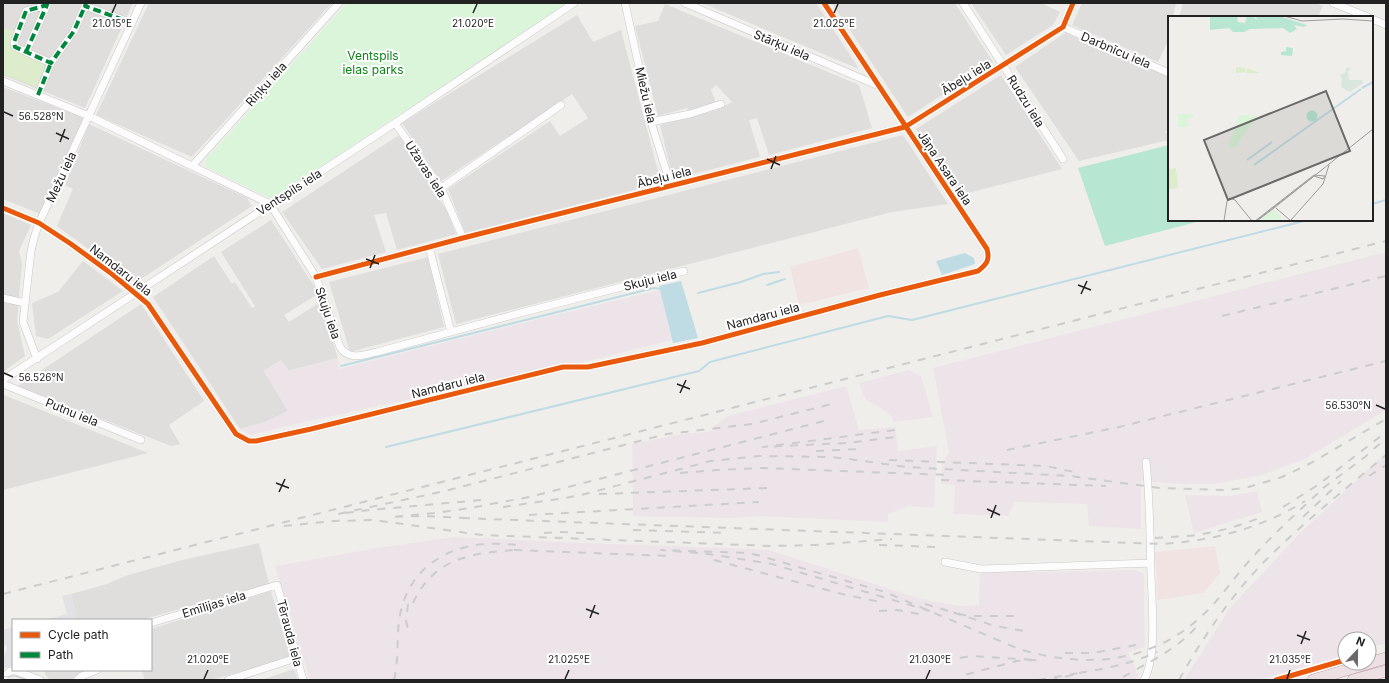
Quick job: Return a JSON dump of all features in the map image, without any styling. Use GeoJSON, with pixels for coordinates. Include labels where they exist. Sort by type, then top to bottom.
{"type":"FeatureCollection","features":[{"type":"Feature","properties":{"kind":"highway"},"geometry":{"type":"LineString","coordinates":[[1313,680],[1386,658]]}},
{"type":"Feature","properties":{"kind":"highway"},"geometry":{"type":"LineString","coordinates":[[1353,680],[1386,671]]}},
{"type":"Feature","properties":{"kind":"street","name":"Mežu iela"},"geometry":{"type":"LineString","coordinates":[[37,359],[23,322],[31,251],[34,238],[39,223],[141,3]]}},
{"type":"Feature","properties":{"kind":"street","name":"Riņķu iela"},"geometry":{"type":"LineString","coordinates":[[193,166],[339,3]]}},
{"type":"Feature","properties":{"kind":"street","name":"Ventspils iela"},"geometry":{"type":"LineString","coordinates":[[3,380],[395,123],[574,3]]}},
{"type":"Feature","properties":{"kind":"street","name":"Miežu iela"},"geometry":{"type":"LineString","coordinates":[[625,3],[651,122],[671,186]]}},
{"type":"Feature","properties":{"kind":"street","name":"Stārķu iela"},"geometry":{"type":"LineString","coordinates":[[685,3],[880,86]]}},
{"type":"Feature","properties":{"kind":"street","name":"Jāņa Asara iela"},"geometry":{"type":"LineString","coordinates":[[824,3],[880,86],[905,127],[987,248],[988,255],[986,265]]}},
{"type":"Feature","properties":{"kind":"street","name":"Rudzu iela"},"geometry":{"type":"LineString","coordinates":[[963,3],[1063,159]]}},
{"type":"Feature","properties":{"kind":"street"},"geometry":{"type":"LineString","coordinates":[[1063,27],[1073,3]]}},
{"type":"Feature","properties":{"kind":"street"},"geometry":{"type":"LineString","coordinates":[[1335,3],[1366,16]]}},
{"type":"Feature","properties":{"kind":"street"},"geometry":{"type":"LineString","coordinates":[[26,52],[47,4]]}},
{"type":"Feature","properties":{"kind":"street"},"geometry":{"type":"LineString","coordinates":[[47,4],[26,11],[14,42],[15,47],[51,63]]}},
{"type":"Feature","properties":{"kind":"street"},"geometry":{"type":"LineString","coordinates":[[38,95],[51,63],[74,31],[86,4],[132,23]]}},
{"type":"Feature","properties":{"kind":"street"},"geometry":{"type":"LineString","coordinates":[[1373,19],[1386,25]]}},
{"type":"Feature","properties":{"kind":"street","name":"Ābeļu iela"},"geometry":{"type":"LineString","coordinates":[[316,277],[463,238],[905,127],[1063,27]]}},
{"type":"Feature","properties":{"kind":"street","name":"Darbnīcu iela"},"geometry":{"type":"LineString","coordinates":[[1063,27],[1168,73]]}},
{"type":"Feature","properties":{"kind":"street"},"geometry":{"type":"LineString","coordinates":[[3,81],[89,116],[270,204]]}},
{"type":"Feature","properties":{"kind":"street"},"geometry":{"type":"LineString","coordinates":[[651,122],[697,112],[721,104]]}},
{"type":"Feature","properties":{"kind":"street"},"geometry":{"type":"LineString","coordinates":[[441,188],[562,105]]}},
{"type":"Feature","properties":{"kind":"street","name":"Užavas iela"},"geometry":{"type":"LineString","coordinates":[[395,123],[441,188],[463,238]]}},
{"type":"Feature","properties":{"kind":"street","name":"Skuju iela"},"geometry":{"type":"LineString","coordinates":[[270,204],[316,277],[340,347],[343,352],[354,357],[684,272]]}},
{"type":"Feature","properties":{"kind":"street","name":"Namdaru iela"},"geometry":{"type":"LineString","coordinates":[[3,208],[39,223],[71,244],[136,293],[148,304],[236,434],[249,441],[256,441],[311,429],[563,367],[588,367],[702,342],[978,271],[986,265]]}},
{"type":"Feature","properties":{"kind":"street"},"geometry":{"type":"LineString","coordinates":[[429,247],[451,332]]}},
{"type":"Feature","properties":{"kind":"street"},"geometry":{"type":"LineString","coordinates":[[3,298],[25,302]]}},
{"type":"Feature","properties":{"kind":"street","name":"Putnu iela"},"geometry":{"type":"LineString","coordinates":[[3,384],[141,440]]}},
{"type":"Feature","properties":{"kind":"street"},"geometry":{"type":"LineString","coordinates":[[1144,680],[1148,673],[1153,629],[1149,486],[1146,462]]}},
{"type":"Feature","properties":{"kind":"street"},"geometry":{"type":"LineString","coordinates":[[945,562],[981,569],[1151,563]]}},
{"type":"Feature","properties":{"kind":"street","name":"Emīlijas iela"},"geometry":{"type":"LineString","coordinates":[[152,623],[277,585]]}},
{"type":"Feature","properties":{"kind":"street","name":"Tērauda iela"},"geometry":{"type":"LineString","coordinates":[[277,585],[303,680]]}},
{"type":"Feature","properties":{"kind":"street"},"geometry":{"type":"LineString","coordinates":[[228,680],[296,658]]}},
{"type":"Feature","properties":{"kind":"street"},"geometry":{"type":"LineString","coordinates":[[3,678],[10,671],[16,671],[38,679]]}},
{"type":"Feature","properties":{"kind":"street"},"geometry":{"type":"LineString","coordinates":[[77,680],[94,671]]}},
{"type":"Feature","properties":{"kind":"shaded area"},"geometry":{"type":"Polygon","coordinates":[[[3,3],[133,3],[85,108],[3,75],[3,3]]]}},
{"type":"Feature","properties":{"kind":"shaded area"},"geometry":{"type":"Polygon","coordinates":[[[149,3],[332,3],[192,157],[96,115],[149,3]]]}},
{"type":"Feature","properties":{"kind":"shaded area"},"geometry":{"type":"Polygon","coordinates":[[[702,3],[816,3],[859,69],[702,3]]]}},
{"type":"Feature","properties":{"kind":"shaded area"},"geometry":{"type":"Polygon","coordinates":[[[832,3],[955,3],[993,62],[908,117],[832,3]]]}},
{"type":"Feature","properties":{"kind":"shaded area"},"geometry":{"type":"Polygon","coordinates":[[[971,3],[1041,3],[1060,12],[1053,25],[1006,55],[971,3]]]}},
{"type":"Feature","properties":{"kind":"shaded area"},"geometry":{"type":"Polygon","coordinates":[[[1082,3],[1176,3],[1173,16],[1168,16],[1168,41],[1158,62],[1072,25],[1082,3]]]}},
{"type":"Feature","properties":{"kind":"shaded area"},"geometry":{"type":"Polygon","coordinates":[[[1183,3],[1314,3],[1323,6],[1318,16],[1179,16],[1183,3]]]}},
{"type":"Feature","properties":{"kind":"shaded area"},"geometry":{"type":"Polygon","coordinates":[[[665,4],[859,85],[872,128],[769,155],[757,118],[749,120],[760,157],[673,179],[660,125],[717,110],[732,102],[716,85],[711,90],[716,103],[688,111],[687,108],[658,116],[635,26],[658,21],[665,4]]]}},
{"type":"Feature","properties":{"kind":"shaded area"},"geometry":{"type":"Polygon","coordinates":[[[577,15],[593,42],[621,30],[661,183],[465,233],[448,189],[550,121],[560,136],[588,118],[572,94],[441,181],[402,123],[577,15]]]}},
{"type":"Feature","properties":{"kind":"shaded area"},"geometry":{"type":"Polygon","coordinates":[[[1065,33],[1168,76],[1168,126],[1165,133],[1168,133],[1168,140],[1079,161],[1015,67],[1065,33]]]}},
{"type":"Feature","properties":{"kind":"shaded area"},"geometry":{"type":"Polygon","coordinates":[[[1001,75],[1062,169],[960,195],[916,129],[1001,75]]]}},
{"type":"Feature","properties":{"kind":"shaded area"},"geometry":{"type":"Polygon","coordinates":[[[3,87],[84,118],[43,215],[3,199],[3,87]]]}},
{"type":"Feature","properties":{"kind":"shaded area"},"geometry":{"type":"Polygon","coordinates":[[[89,124],[247,198],[252,206],[135,283],[57,226],[73,189],[65,185],[89,124]]]}},
{"type":"Feature","properties":{"kind":"shaded area"},"geometry":{"type":"Polygon","coordinates":[[[399,135],[447,211],[456,234],[397,250],[386,213],[374,215],[386,252],[322,269],[282,212],[399,135]]]}},
{"type":"Feature","properties":{"kind":"shaded area"},"geometry":{"type":"Polygon","coordinates":[[[903,135],[948,204],[892,212],[456,324],[438,254],[903,135]]]}},
{"type":"Feature","properties":{"kind":"shaded area"},"geometry":{"type":"Polygon","coordinates":[[[3,213],[31,225],[19,251],[22,264],[17,321],[25,356],[3,372],[3,213]]]}},
{"type":"Feature","properties":{"kind":"shaded area"},"geometry":{"type":"Polygon","coordinates":[[[271,220],[318,294],[284,315],[289,322],[320,302],[338,358],[288,371],[281,360],[264,371],[288,411],[265,422],[240,429],[153,297],[214,256],[232,284],[235,282],[252,308],[255,306],[221,252],[271,220]]]}},
{"type":"Feature","properties":{"kind":"shaded area"},"geometry":{"type":"Polygon","coordinates":[[[858,248],[869,288],[799,305],[790,267],[858,248]]]}},
{"type":"Feature","properties":{"kind":"shaded area"},"geometry":{"type":"Polygon","coordinates":[[[1386,252],[1386,410],[1303,460],[1258,476],[1214,484],[1184,484],[1141,480],[1141,529],[1089,526],[1087,504],[1015,502],[1008,516],[952,514],[954,512],[955,485],[941,484],[942,464],[949,452],[933,368],[1386,252]]]}},
{"type":"Feature","properties":{"kind":"shaded area"},"geometry":{"type":"Polygon","coordinates":[[[428,257],[444,327],[350,352],[329,282],[428,257]]]}},
{"type":"Feature","properties":{"kind":"shaded area"},"geometry":{"type":"Polygon","coordinates":[[[83,261],[123,291],[48,339],[36,336],[32,303],[58,292],[83,261]]]}},
{"type":"Feature","properties":{"kind":"shaded area"},"geometry":{"type":"Polygon","coordinates":[[[660,290],[672,340],[588,361],[250,435],[240,429],[265,422],[288,411],[264,371],[281,360],[289,371],[338,358],[339,369],[660,290]]]}},
{"type":"Feature","properties":{"kind":"shaded area"},"geometry":{"type":"Polygon","coordinates":[[[141,304],[204,401],[169,425],[180,444],[171,446],[18,386],[141,304]]]}},
{"type":"Feature","properties":{"kind":"shaded area"},"geometry":{"type":"Polygon","coordinates":[[[909,370],[921,376],[933,417],[894,422],[891,416],[881,408],[865,399],[859,383],[909,370]]]}},
{"type":"Feature","properties":{"kind":"shaded area"},"geometry":{"type":"Polygon","coordinates":[[[846,386],[859,430],[895,427],[898,451],[937,446],[934,508],[909,506],[888,514],[888,522],[759,516],[732,518],[633,516],[632,444],[681,434],[714,431],[714,426],[728,416],[846,386]]]}},
{"type":"Feature","properties":{"kind":"shaded area"},"geometry":{"type":"Polygon","coordinates":[[[4,395],[148,453],[3,490],[4,395]]]}},
{"type":"Feature","properties":{"kind":"shaded area"},"geometry":{"type":"Polygon","coordinates":[[[1386,453],[1386,643],[1377,646],[1377,631],[1337,631],[1337,657],[1258,680],[1184,680],[1229,609],[1299,534],[1386,453]]]}},
{"type":"Feature","properties":{"kind":"shaded area"},"geometry":{"type":"Polygon","coordinates":[[[1257,491],[1262,512],[1194,533],[1185,495],[1230,496],[1257,491]]]}},
{"type":"Feature","properties":{"kind":"shaded area"},"geometry":{"type":"Polygon","coordinates":[[[455,537],[769,550],[921,599],[959,606],[979,605],[980,572],[1136,570],[1144,574],[1145,647],[1128,652],[1138,675],[1135,680],[310,680],[275,566],[378,548],[455,537]]]}},
{"type":"Feature","properties":{"kind":"shaded area"},"geometry":{"type":"Polygon","coordinates":[[[259,543],[269,584],[145,619],[76,619],[76,613],[71,594],[107,584],[125,576],[182,560],[259,543]]]}},
{"type":"Feature","properties":{"kind":"shaded area"},"geometry":{"type":"Polygon","coordinates":[[[1215,546],[1220,573],[1203,593],[1158,600],[1155,552],[1215,546]]]}},
{"type":"Feature","properties":{"kind":"shaded area"},"geometry":{"type":"Polygon","coordinates":[[[271,591],[291,658],[210,680],[145,680],[141,671],[152,671],[152,629],[271,591]]]}},
{"type":"Feature","properties":{"kind":"shaded area"},"geometry":{"type":"Polygon","coordinates":[[[71,594],[76,613],[76,619],[48,619],[67,614],[62,596],[71,594]]]}},
{"type":"Feature","properties":{"kind":"shaded area"},"geometry":{"type":"Polygon","coordinates":[[[12,627],[12,666],[3,668],[3,657],[7,647],[6,645],[3,646],[3,630],[12,627]]]}},
{"type":"Feature","properties":{"kind":"shaded area"},"geometry":{"type":"Polygon","coordinates":[[[294,669],[298,680],[261,680],[294,669]]]}},
{"type":"Feature","properties":{"kind":"shaded area"},"geometry":{"type":"Polygon","coordinates":[[[45,671],[84,671],[72,680],[50,680],[45,675],[45,671]]]}},
{"type":"Feature","properties":{"kind":"green space","name":"Ventspils ielas parks"},"geometry":{"type":"Polygon","coordinates":[[[347,3],[568,3],[272,199],[206,167],[206,159],[347,3]]]}},
{"type":"Feature","properties":{"kind":"green space"},"geometry":{"type":"Polygon","coordinates":[[[3,28],[14,31],[10,48],[45,64],[37,87],[3,74],[3,28]]]}},
{"type":"Feature","properties":{"kind":"green space"},"geometry":{"type":"Polygon","coordinates":[[[1168,145],[1168,221],[1200,221],[1105,246],[1078,168],[1168,145]]]}},
{"type":"Feature","properties":{"kind":"water"},"geometry":{"type":"Polygon","coordinates":[[[965,253],[974,258],[975,264],[942,275],[936,261],[965,253]]]}},
{"type":"Feature","properties":{"kind":"water"},"geometry":{"type":"Polygon","coordinates":[[[681,281],[698,338],[673,343],[659,286],[681,281]]]}},
{"type":"Feature","properties":{"kind":"waterway"},"geometry":{"type":"LineString","coordinates":[[1373,204],[1386,200]]}},
{"type":"Feature","properties":{"kind":"waterway"},"geometry":{"type":"LineString","coordinates":[[386,447],[699,371],[710,362],[888,316],[912,320],[1304,221]]}},
{"type":"Feature","properties":{"kind":"waterway"},"geometry":{"type":"LineString","coordinates":[[698,293],[741,282],[763,274],[779,272]]}},
{"type":"Feature","properties":{"kind":"waterway"},"geometry":{"type":"LineString","coordinates":[[767,285],[785,279]]}},
{"type":"Feature","properties":{"kind":"waterway"},"geometry":{"type":"LineString","coordinates":[[341,366],[654,288],[661,289]]}},
{"type":"Feature","properties":{"kind":"tram line"},"geometry":{"type":"LineString","coordinates":[[3,677],[15,676],[27,680]]}},
{"type":"Feature","properties":{"kind":"railway"},"geometry":{"type":"LineString","coordinates":[[3,594],[1386,241]]}},
{"type":"Feature","properties":{"kind":"railway"},"geometry":{"type":"LineString","coordinates":[[1222,316],[1386,276]]}},
{"type":"Feature","properties":{"kind":"railway"},"geometry":{"type":"LineString","coordinates":[[1007,450],[1119,427],[1386,361]]}},
{"type":"Feature","properties":{"kind":"railway"},"geometry":{"type":"LineString","coordinates":[[481,500],[338,514],[445,491],[667,434],[752,424],[836,403]]}},
{"type":"Feature","properties":{"kind":"railway"},"geometry":{"type":"LineString","coordinates":[[503,507],[581,495],[711,461],[759,456],[830,457],[906,467],[1070,476],[1160,488],[1227,490],[1245,488],[1282,477],[1311,463],[1386,419]]}},
{"type":"Feature","properties":{"kind":"railway"},"geometry":{"type":"LineString","coordinates":[[467,518],[423,516],[391,517],[436,513],[529,497],[824,421]]}},
{"type":"Feature","properties":{"kind":"railway"},"geometry":{"type":"LineString","coordinates":[[895,430],[763,447],[848,443],[896,437]]}},
{"type":"Feature","properties":{"kind":"railway"},"geometry":{"type":"LineString","coordinates":[[1283,507],[1318,485],[1386,432]]}},
{"type":"Feature","properties":{"kind":"railway"},"geometry":{"type":"LineString","coordinates":[[1323,488],[1365,457],[1386,438]]}},
{"type":"Feature","properties":{"kind":"railway"},"geometry":{"type":"LineString","coordinates":[[816,451],[859,449]]}},
{"type":"Feature","properties":{"kind":"railway"},"geometry":{"type":"LineString","coordinates":[[1179,680],[1216,620],[1248,579],[1275,551],[1306,523],[1386,455]]}},
{"type":"Feature","properties":{"kind":"railway"},"geometry":{"type":"LineString","coordinates":[[889,460],[1046,466],[1074,472]]}},
{"type":"Feature","properties":{"kind":"railway"},"geometry":{"type":"LineString","coordinates":[[1369,476],[1386,465]]}},
{"type":"Feature","properties":{"kind":"railway"},"geometry":{"type":"LineString","coordinates":[[680,473],[762,468],[948,475]]}},
{"type":"Feature","properties":{"kind":"railway"},"geometry":{"type":"LineString","coordinates":[[941,480],[1106,486]]}},
{"type":"Feature","properties":{"kind":"railway"},"geometry":{"type":"LineString","coordinates":[[1303,517],[1341,481]]}},
{"type":"Feature","properties":{"kind":"railway"},"geometry":{"type":"LineString","coordinates":[[930,611],[772,564],[708,554],[661,550],[747,553],[757,555],[885,592],[1019,649],[1045,656],[1096,660],[1121,657],[1145,651],[1168,641],[1189,626],[1210,608],[1269,540],[1327,485]]}},
{"type":"Feature","properties":{"kind":"railway"},"geometry":{"type":"LineString","coordinates":[[599,494],[768,488]]}},
{"type":"Feature","properties":{"kind":"railway"},"geometry":{"type":"LineString","coordinates":[[462,518],[1161,544],[1199,540],[1236,532],[1272,519],[1305,501]]}},
{"type":"Feature","properties":{"kind":"railway"},"geometry":{"type":"LineString","coordinates":[[529,515],[759,502]]}},
{"type":"Feature","properties":{"kind":"railway"},"geometry":{"type":"LineString","coordinates":[[1155,538],[1205,534],[1259,518]]}},
{"type":"Feature","properties":{"kind":"railway"},"geometry":{"type":"LineString","coordinates":[[284,526],[334,521],[374,520],[482,535],[772,546],[815,545],[892,539]]}},
{"type":"Feature","properties":{"kind":"railway"},"geometry":{"type":"LineString","coordinates":[[633,530],[729,533]]}},
{"type":"Feature","properties":{"kind":"railway"},"geometry":{"type":"LineString","coordinates":[[544,533],[586,533]]}},
{"type":"Feature","properties":{"kind":"railway"},"geometry":{"type":"LineString","coordinates":[[394,680],[402,607],[407,593],[423,570],[445,555],[458,549],[491,544],[523,545]]}},
{"type":"Feature","properties":{"kind":"railway"},"geometry":{"type":"LineString","coordinates":[[879,545],[937,547]]}},
{"type":"Feature","properties":{"kind":"railway"},"geometry":{"type":"LineString","coordinates":[[413,603],[421,588],[431,577],[454,561],[482,553],[514,550],[510,550]]}},
{"type":"Feature","properties":{"kind":"railway"},"geometry":{"type":"LineString","coordinates":[[514,550],[670,556]]}},
{"type":"Feature","properties":{"kind":"railway"},"geometry":{"type":"LineString","coordinates":[[714,560],[842,594],[880,602]]}},
{"type":"Feature","properties":{"kind":"railway"},"geometry":{"type":"LineString","coordinates":[[408,604],[406,621],[409,633]]}},
{"type":"Feature","properties":{"kind":"railway"},"geometry":{"type":"LineString","coordinates":[[925,604],[952,612]]}},
{"type":"Feature","properties":{"kind":"railway"},"geometry":{"type":"LineString","coordinates":[[879,611],[898,610],[924,615]]}},
{"type":"Feature","properties":{"kind":"railway"},"geometry":{"type":"LineString","coordinates":[[1014,616],[968,616],[952,612],[995,626],[1024,631]]}},
{"type":"Feature","properties":{"kind":"railway"},"geometry":{"type":"LineString","coordinates":[[1123,677],[1174,647],[1200,622]]}},
{"type":"Feature","properties":{"kind":"railway"},"geometry":{"type":"LineString","coordinates":[[1065,653],[1093,653],[1136,645]]}},
{"type":"Feature","properties":{"kind":"railway"},"geometry":{"type":"LineString","coordinates":[[1079,673],[1138,660],[1157,652]]}},
{"type":"Feature","properties":{"kind":"railway"},"geometry":{"type":"LineString","coordinates":[[960,658],[970,656],[1038,660],[1017,661],[964,675]]}},
{"type":"Feature","properties":{"kind":"railway"},"geometry":{"type":"LineString","coordinates":[[1038,680],[1079,673],[1053,680]]}},
{"type":"Feature","properties":{"kind":"marked path"},"geometry":{"type":"LineString","coordinates":[[47,3],[47,5],[26,11],[14,42],[15,47],[51,63],[74,31],[85,6]]}},
{"type":"Feature","properties":{"kind":"marked path"},"geometry":{"type":"LineString","coordinates":[[86,3],[85,6],[132,23]]}},
{"type":"Feature","properties":{"kind":"marked path"},"geometry":{"type":"LineString","coordinates":[[26,52],[47,5]]}},
{"type":"Feature","properties":{"kind":"marked path"},"geometry":{"type":"LineString","coordinates":[[38,95],[51,63]]}},
{"type":"Feature","properties":{"kind":"cycle path"},"geometry":{"type":"LineString","coordinates":[[3,208],[39,223],[71,244],[112,274],[148,304],[236,434],[249,441],[256,441],[311,429],[563,367],[588,367],[702,343],[880,295],[978,271],[987,262],[987,249],[824,3]]}},
{"type":"Feature","properties":{"kind":"cycle path"},"geometry":{"type":"LineString","coordinates":[[316,277],[463,238],[905,127],[1063,27],[1073,3]]}},
{"type":"Feature","properties":{"kind":"cycle path"},"geometry":{"type":"LineString","coordinates":[[1276,680],[1337,662]]}}]}
